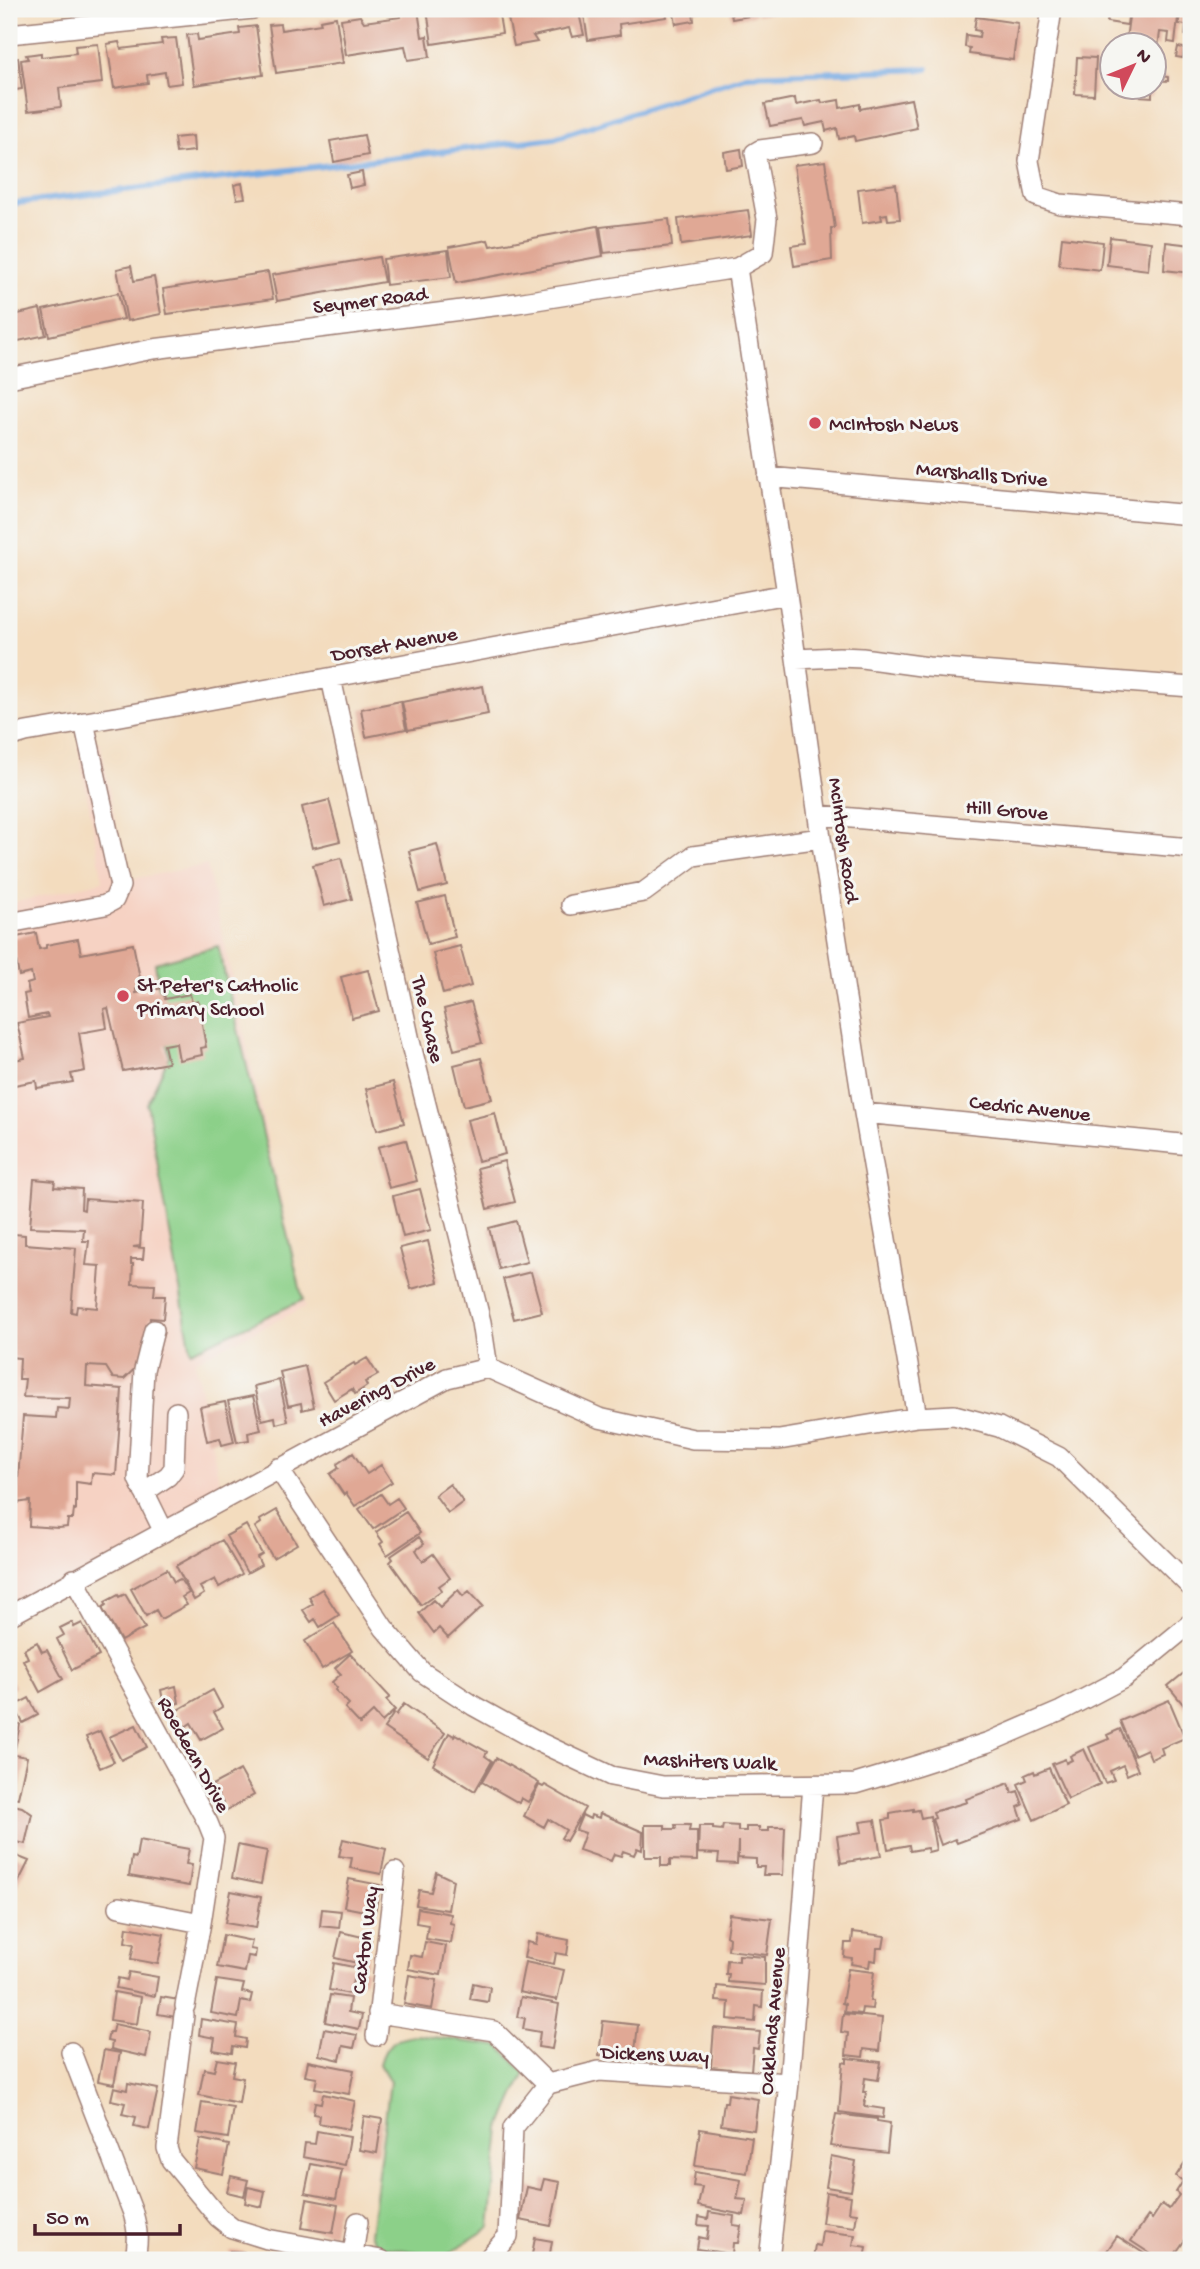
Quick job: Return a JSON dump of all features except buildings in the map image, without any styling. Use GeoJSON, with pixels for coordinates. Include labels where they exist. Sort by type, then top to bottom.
{"type":"FeatureCollection","features":[{"type":"Feature","properties":{"kind":"street"},"geometry":{"type":"LineString","coordinates":[[9,34],[253,9]]}},
{"type":"Feature","properties":{"kind":"street"},"geometry":{"type":"LineString","coordinates":[[1052,9],[1029,161],[1036,196],[1060,204],[1191,215]]}},
{"type":"Feature","properties":{"kind":"street"},"geometry":{"type":"LineString","coordinates":[[737,268],[763,253],[767,219],[755,153],[760,150],[813,143]]}},
{"type":"Feature","properties":{"kind":"street","name":"Seymer Road"},"geometry":{"type":"LineString","coordinates":[[9,378],[153,349],[517,303],[737,268]]}},
{"type":"Feature","properties":{"kind":"street","name":"McIntosh Road"},"geometry":{"type":"LineString","coordinates":[[737,268],[864,1113],[917,1417]]}},
{"type":"Feature","properties":{"kind":"street","name":"Marshalls Drive"},"geometry":{"type":"LineString","coordinates":[[768,477],[1191,515]]}},
{"type":"Feature","properties":{"kind":"street","name":"Dorset Avenue"},"geometry":{"type":"LineString","coordinates":[[9,737],[788,594]]}},
{"type":"Feature","properties":{"kind":"street"},"geometry":{"type":"LineString","coordinates":[[796,659],[839,657],[928,667],[1191,687]]}},
{"type":"Feature","properties":{"kind":"street","name":"The Chase"},"geometry":{"type":"LineString","coordinates":[[331,678],[410,1041],[481,1322],[488,1368]]}},
{"type":"Feature","properties":{"kind":"street"},"geometry":{"type":"LineString","coordinates":[[9,923],[105,905],[114,900],[120,886],[84,722]]}},
{"type":"Feature","properties":{"kind":"street","name":"Hill Grove"},"geometry":{"type":"LineString","coordinates":[[818,815],[1191,848]]}},
{"type":"Feature","properties":{"kind":"street"},"geometry":{"type":"LineString","coordinates":[[571,905],[644,892],[693,856],[821,838]]}},
{"type":"Feature","properties":{"kind":"street","name":"Cedric Avenue"},"geometry":{"type":"LineString","coordinates":[[864,1113],[1191,1145]]}},
{"type":"Feature","properties":{"kind":"street"},"geometry":{"type":"LineString","coordinates":[[154,1330],[144,1370],[138,1479],[164,1532]]}},
{"type":"Feature","properties":{"kind":"street"},"geometry":{"type":"LineString","coordinates":[[488,1368],[599,1418],[693,1439],[779,1440],[917,1417],[954,1415],[999,1427],[1059,1457],[1191,1587]]}},
{"type":"Feature","properties":{"kind":"street","name":"Havering Drive"},"geometry":{"type":"LineString","coordinates":[[9,1616],[447,1378],[488,1368]]}},
{"type":"Feature","properties":{"kind":"street"},"geometry":{"type":"LineString","coordinates":[[144,1492],[168,1476],[174,1468],[176,1412]]}},
{"type":"Feature","properties":{"kind":"street","name":"Mashiters Walk"},"geometry":{"type":"LineString","coordinates":[[278,1468],[384,1628],[422,1672],[474,1706],[541,1743],[611,1776],[663,1786],[855,1784],[989,1742],[1061,1710],[1124,1678],[1191,1623]]}},
{"type":"Feature","properties":{"kind":"street","name":"Roedean Drive"},"geometry":{"type":"LineString","coordinates":[[74,1579],[214,1838],[184,2010],[167,2148],[171,2160],[218,2217],[232,2228],[267,2239],[353,2254]]}},
{"type":"Feature","properties":{"kind":"street","name":"Oaklands Avenue"},"geometry":{"type":"LineString","coordinates":[[769,2260],[789,2083],[813,1785]]}},
{"type":"Feature","properties":{"kind":"street","name":"Caxton Way"},"geometry":{"type":"LineString","coordinates":[[376,2036],[395,1872]]}},
{"type":"Feature","properties":{"kind":"street"},"geometry":{"type":"LineString","coordinates":[[119,1907],[201,1923]]}},
{"type":"Feature","properties":{"kind":"street","name":"Caxton Way"},"geometry":{"type":"LineString","coordinates":[[378,2013],[494,2031],[548,2084]]}},
{"type":"Feature","properties":{"kind":"street"},"geometry":{"type":"LineString","coordinates":[[71,2052],[133,2213],[138,2230],[138,2246],[134,2260]]}},
{"type":"Feature","properties":{"kind":"street","name":"Dickens Way"},"geometry":{"type":"LineString","coordinates":[[548,2084],[599,2071],[789,2083]]}},
{"type":"Feature","properties":{"kind":"street"},"geometry":{"type":"LineString","coordinates":[[487,2260],[508,2236],[513,2128],[548,2084]]}},
{"type":"Feature","properties":{"kind":"street"},"geometry":{"type":"LineString","coordinates":[[358,2222],[353,2254],[381,2260]]}},
{"type":"Feature","properties":{"kind":"shaded area"},"geometry":{"type":"Polygon","coordinates":[[[100,742],[126,880],[207,865],[305,1307],[195,1361],[223,1499],[9,1616],[9,904],[103,881],[78,746],[100,742]]]}},
{"type":"Feature","properties":{"kind":"green space"},"geometry":{"type":"Polygon","coordinates":[[[218,946],[303,1300],[191,1351],[147,1104],[169,1056],[155,963],[218,946]]]}},
{"type":"Feature","properties":{"kind":"green space"},"geometry":{"type":"Polygon","coordinates":[[[417,2035],[499,2046],[525,2073],[500,2129],[490,2227],[445,2256],[377,2246],[370,2234],[390,2082],[380,2064],[385,2050],[393,2042],[417,2035]]]}},
{"type":"Feature","properties":{"kind":"waterway"},"geometry":{"type":"LineString","coordinates":[[9,204],[554,138],[749,75],[927,69]]}},
{"type":"Feature","properties":{"kind":"place","name":"McIntosh News"},"geometry":{"type":"Point","coordinates":[815,423]}},
{"type":"Feature","properties":{"kind":"place","name":"St Peter's Catholic Primary School"},"geometry":{"type":"Point","coordinates":[123,996]}}]}
